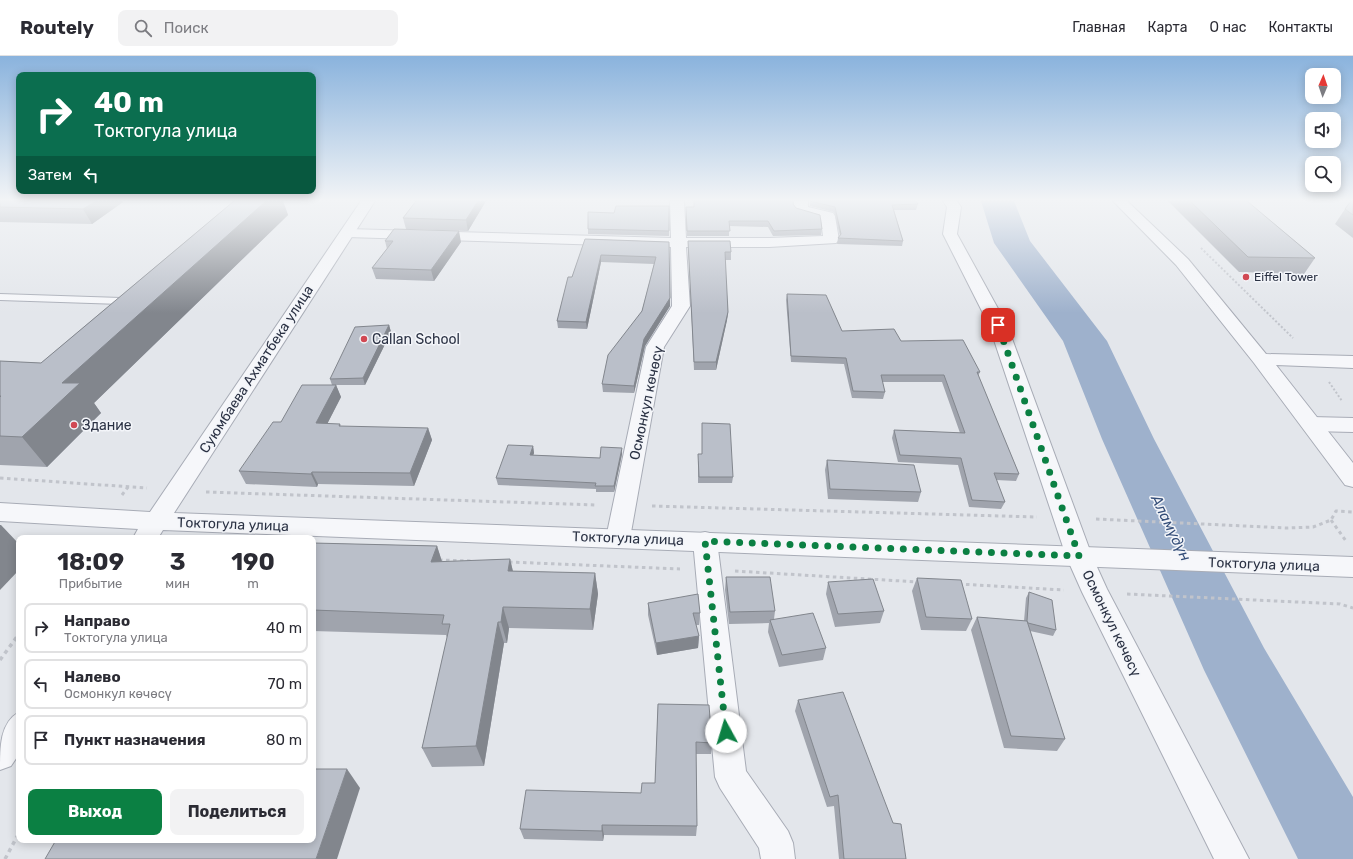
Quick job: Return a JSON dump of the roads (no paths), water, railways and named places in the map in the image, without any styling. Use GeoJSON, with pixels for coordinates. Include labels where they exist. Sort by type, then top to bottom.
{"type":"FeatureCollection","features":[{"type":"Feature","properties":{"kind":"street","name":"Суюмбаева Ахматбека улица"},"geometry":{"type":"LineString","coordinates":[[150,529],[343,238]]}},
{"type":"Feature","properties":{"kind":"street"},"geometry":{"type":"LineString","coordinates":[[560,238],[678,243],[775,244],[831,240],[831,238]]}},
{"type":"Feature","properties":{"kind":"street","name":"Осмонкул көчөсү"},"geometry":{"type":"LineString","coordinates":[[618,538],[655,347],[681,306],[678,238]]}},
{"type":"Feature","properties":{"kind":"street","name":"Осмонкул көчөсү"},"geometry":{"type":"LineString","coordinates":[[952,238],[998,325],[1066,518],[1086,556],[1095,592],[1232,859]]}},
{"type":"Feature","properties":{"kind":"street"},"geometry":{"type":"LineString","coordinates":[[1158,238],[1182,262],[1261,359],[1353,479]]}},
{"type":"Feature","properties":{"kind":"street"},"geometry":{"type":"LineString","coordinates":[[1261,359],[1353,362]]}},
{"type":"Feature","properties":{"kind":"street"},"geometry":{"type":"LineString","coordinates":[[1311,424],[1349,416]]}},
{"type":"Feature","properties":{"kind":"street","name":"Токтогула улица"},"geometry":{"type":"LineString","coordinates":[[0,512],[150,529],[618,538],[1304,566],[1351,557]]}},
{"type":"Feature","properties":{"kind":"street"},"geometry":{"type":"LineString","coordinates":[[705,541],[731,777],[776,843],[778,859]]}},
{"type":"Feature","properties":{"kind":"street"},"geometry":{"type":"LineString","coordinates":[[0,755],[16,731]]}},
{"type":"Feature","properties":{"kind":"lane"},"geometry":{"type":"LineString","coordinates":[[0,297],[124,299],[109,311]]}},
{"type":"Feature","properties":{"kind":"waterway","name":"Аламүдүн"},"geometry":{"type":"LineString","coordinates":[[1010,238],[1012,243],[1085,341],[1128,439],[1239,670],[1343,859]]}},
{"type":"Feature","properties":{"kind":"place","name":"Eiffel Tower"},"geometry":{"type":"Point","coordinates":[1246,277]}},
{"type":"Feature","properties":{"kind":"place","name":"Callan School"},"geometry":{"type":"Point","coordinates":[364,339]}},
{"type":"Feature","properties":{"kind":"place","name":"Здание"},"geometry":{"type":"Point","coordinates":[74,425]}}]}
